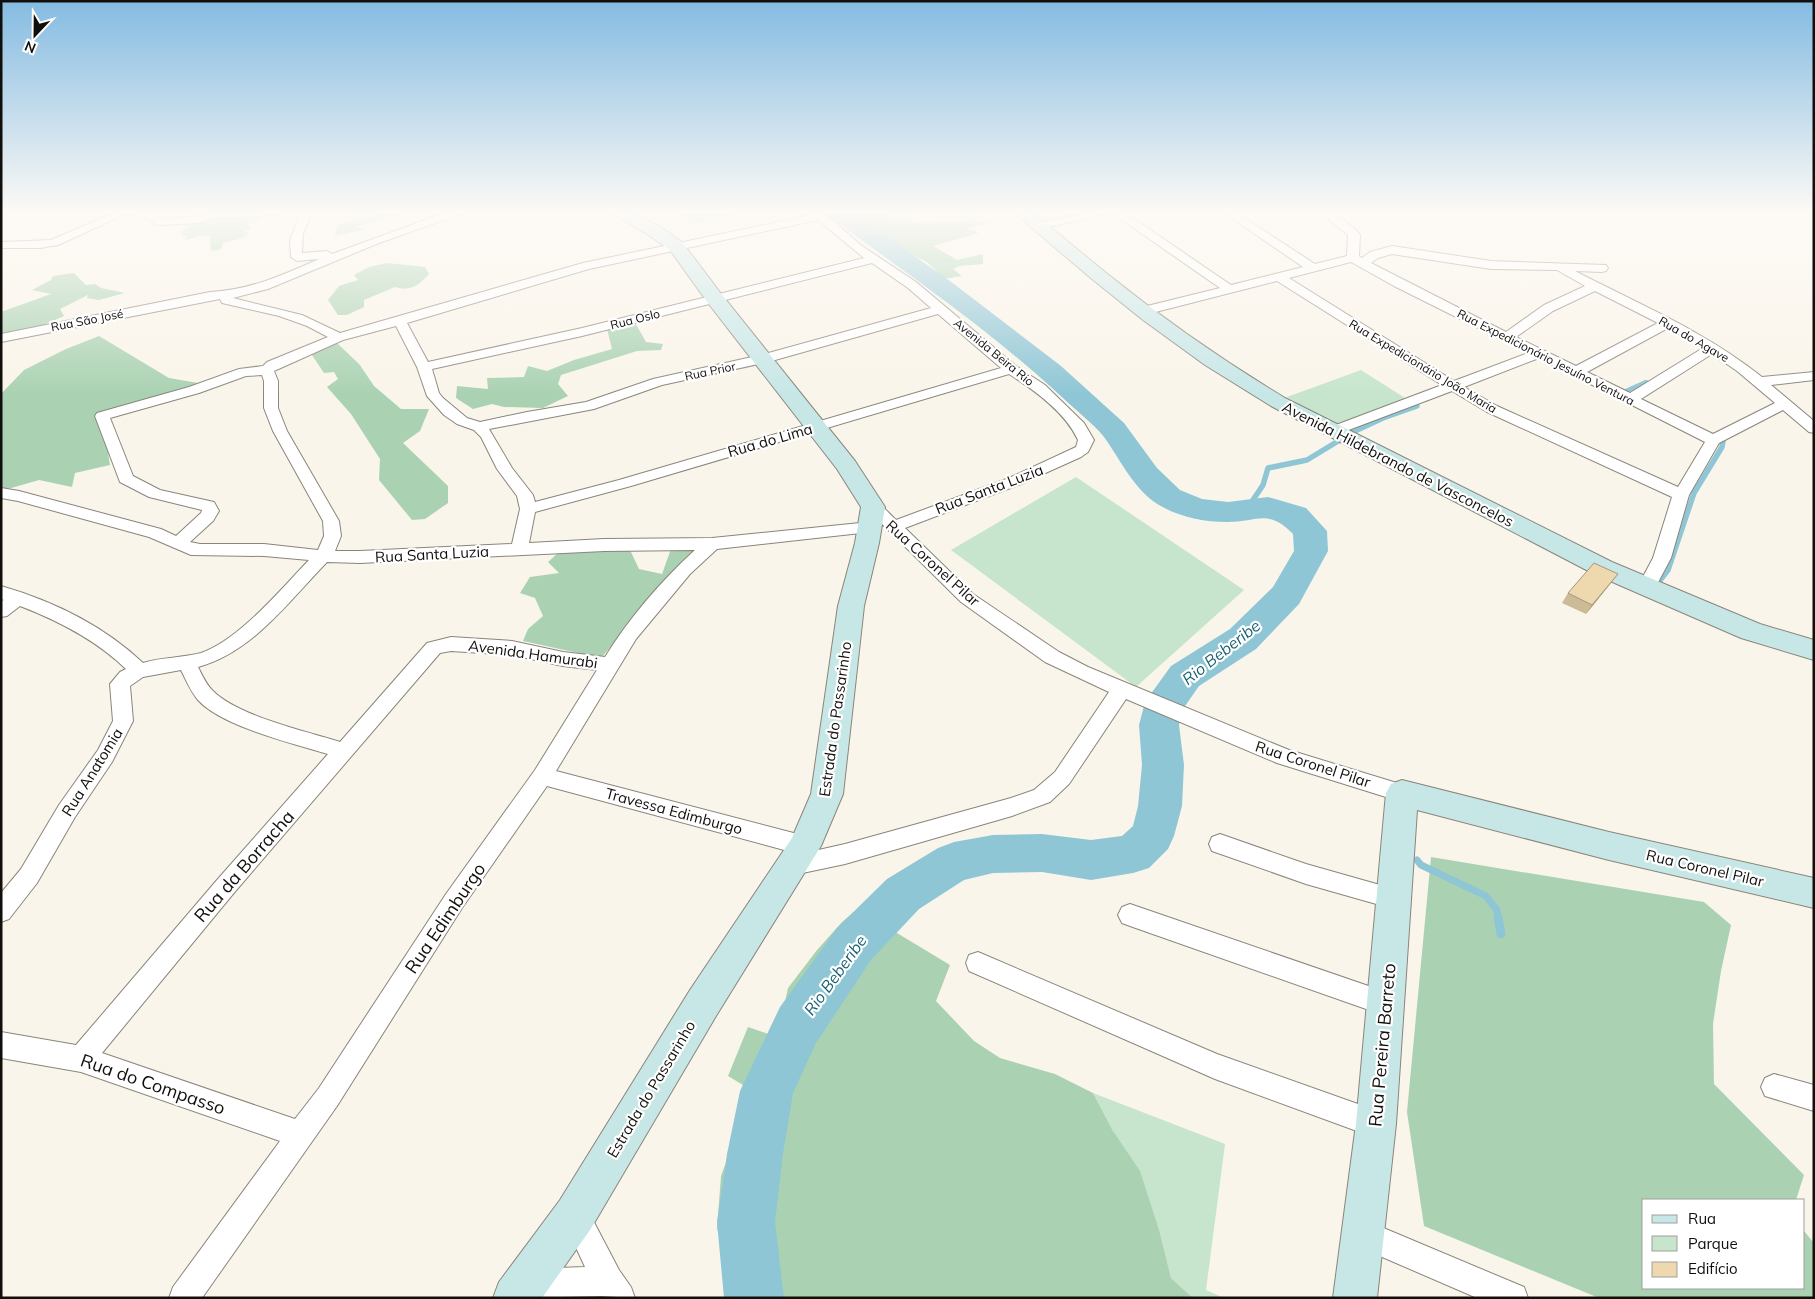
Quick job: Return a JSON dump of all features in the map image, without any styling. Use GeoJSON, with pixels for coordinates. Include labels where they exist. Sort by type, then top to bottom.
{"type":"FeatureCollection","features":[{"type":"Feature","properties":{"kind":"street","name":"Rua São José"},"geometry":{"type":"LineString","coordinates":[[1,338],[210,296],[232,295],[272,284],[299,273]]}},
{"type":"Feature","properties":{"kind":"street"},"geometry":{"type":"LineString","coordinates":[[178,543],[207,518],[211,511],[208,506],[134,486],[126,479],[102,416],[194,390],[244,372],[267,370],[281,360],[338,337],[400,321],[564,273]]}},
{"type":"Feature","properties":{"kind":"street"},"geometry":{"type":"LineString","coordinates":[[696,273],[847,466],[879,520]]}},
{"type":"Feature","properties":{"kind":"street","name":"Rua Oslo"},"geometry":{"type":"LineString","coordinates":[[424,367],[582,332],[820,273]]}},
{"type":"Feature","properties":{"kind":"street","name":"Avenida Beira Rio"},"geometry":{"type":"LineString","coordinates":[[894,273],[941,309],[1011,369],[1040,388],[1079,426],[1086,440],[1084,449]]}},
{"type":"Feature","properties":{"kind":"street","name":"Avenida Hildebrando de Vasconcelos"},"geometry":{"type":"LineString","coordinates":[[1095,273],[1182,340],[1243,381],[1342,435],[1534,534],[1646,588],[1750,631],[1814,650]]}},
{"type":"Feature","properties":{"kind":"street"},"geometry":{"type":"LineString","coordinates":[[1205,273],[1229,289]]}},
{"type":"Feature","properties":{"kind":"street"},"geometry":{"type":"LineString","coordinates":[[1144,311],[1296,273]]}},
{"type":"Feature","properties":{"kind":"street","name":"Rua Expedicionário Jesuíno Ventura"},"geometry":{"type":"LineString","coordinates":[[1380,273],[1538,354],[1714,440]]}},
{"type":"Feature","properties":{"kind":"street","name":"Rua do Agave"},"geometry":{"type":"LineString","coordinates":[[1570,273],[1668,322],[1712,348],[1758,382],[1814,428]]}},
{"type":"Feature","properties":{"kind":"street","name":"Rua Expedicionário João Maria"},"geometry":{"type":"LineString","coordinates":[[1279,277],[1451,386],[1492,409],[1681,495]]}},
{"type":"Feature","properties":{"kind":"street"},"geometry":{"type":"LineString","coordinates":[[1507,338],[1535,316],[1562,299],[1595,286]]}},
{"type":"Feature","properties":{"kind":"street"},"geometry":{"type":"LineString","coordinates":[[210,296],[298,317],[318,325],[338,337]]}},
{"type":"Feature","properties":{"kind":"street","name":"Rua Prior"},"geometry":{"type":"LineString","coordinates":[[479,427],[527,416],[574,409],[658,382],[763,359],[941,309]]}},
{"type":"Feature","properties":{"kind":"street"},"geometry":{"type":"LineString","coordinates":[[400,321],[424,367],[432,392],[438,401],[462,421],[479,427],[492,442],[505,470],[525,495],[528,509],[519,550]]}},
{"type":"Feature","properties":{"kind":"street"},"geometry":{"type":"LineString","coordinates":[[1576,372],[1668,322]]}},
{"type":"Feature","properties":{"kind":"street"},"geometry":{"type":"LineString","coordinates":[[1631,399],[1712,348]]}},
{"type":"Feature","properties":{"kind":"street"},"geometry":{"type":"LineString","coordinates":[[1342,435],[1451,386],[1538,354]]}},
{"type":"Feature","properties":{"kind":"street","name":"Rua do Lima"},"geometry":{"type":"LineString","coordinates":[[528,509],[625,483],[1011,369]]}},
{"type":"Feature","properties":{"kind":"street"},"geometry":{"type":"LineString","coordinates":[[1,611],[9,595],[88,630],[121,652],[139,670],[186,663],[210,657],[250,630],[323,556],[331,543],[334,531],[331,521],[280,431],[271,408],[271,381],[267,370]]}},
{"type":"Feature","properties":{"kind":"street"},"geometry":{"type":"LineString","coordinates":[[1758,382],[1814,376]]}},
{"type":"Feature","properties":{"kind":"street"},"geometry":{"type":"LineString","coordinates":[[1646,588],[1662,558],[1681,495],[1714,440],[1784,404]]}},
{"type":"Feature","properties":{"kind":"street","name":"Rua Santa Luzia"},"geometry":{"type":"LineString","coordinates":[[1,493],[19,496],[155,533],[200,550],[264,550],[323,556],[360,557],[604,545],[712,544],[879,520],[1015,481],[1084,449]]}},
{"type":"Feature","properties":{"kind":"street","name":"Rua Coronel Pilar"},"geometry":{"type":"LineString","coordinates":[[879,520],[967,598],[1052,657],[1284,758],[1402,792],[1610,846],[1814,893]]}},
{"type":"Feature","properties":{"kind":"street","name":"Estrada do Passarinho"},"geometry":{"type":"LineString","coordinates":[[520,1291],[575,1215],[703,1003],[743,939],[799,856],[827,794],[851,606],[879,520]]}},
{"type":"Feature","properties":{"kind":"street","name":"Rua Edimburgo"},"geometry":{"type":"LineString","coordinates":[[184,1298],[328,1097],[454,901],[542,776],[629,634],[684,570],[712,544]]}},
{"type":"Feature","properties":{"kind":"street","name":"Avenida Hamurabi"},"geometry":{"type":"LineString","coordinates":[[409,676],[434,648],[450,644],[512,648],[562,659],[610,664]]}},
{"type":"Feature","properties":{"kind":"street"},"geometry":{"type":"LineString","coordinates":[[186,663],[206,697],[222,708],[302,738],[344,751]]}},
{"type":"Feature","properties":{"kind":"street","name":"Rua Anatomia"},"geometry":{"type":"LineString","coordinates":[[1,911],[29,876],[67,811],[105,756],[123,721],[120,684],[128,676],[139,670]]}},
{"type":"Feature","properties":{"kind":"street","name":"Rua da Borracha"},"geometry":{"type":"LineString","coordinates":[[81,1059],[226,887],[409,676]]}},
{"type":"Feature","properties":{"kind":"street"},"geometry":{"type":"LineString","coordinates":[[799,856],[845,854],[1012,807],[1042,796],[1062,778],[1122,689]]}},
{"type":"Feature","properties":{"kind":"street","name":"Travessa Edimburgo"},"geometry":{"type":"LineString","coordinates":[[542,776],[799,856]]}},
{"type":"Feature","properties":{"kind":"street","name":"Rua Pereira Barreto"},"geometry":{"type":"LineString","coordinates":[[1355,1298],[1376,1124],[1402,792]]}},
{"type":"Feature","properties":{"kind":"street"},"geometry":{"type":"LineString","coordinates":[[1220,844],[1306,874],[1394,898]]}},
{"type":"Feature","properties":{"kind":"street"},"geometry":{"type":"LineString","coordinates":[[1130,915],[1386,1004]]}},
{"type":"Feature","properties":{"kind":"street"},"geometry":{"type":"LineString","coordinates":[[978,963],[1216,1066],[1376,1124]]}},
{"type":"Feature","properties":{"kind":"street","name":"Rua do Compasso"},"geometry":{"type":"LineString","coordinates":[[1,1044],[81,1059],[301,1136]]}},
{"type":"Feature","properties":{"kind":"street"},"geometry":{"type":"LineString","coordinates":[[1774,1087],[1814,1098]]}},
{"type":"Feature","properties":{"kind":"street"},"geometry":{"type":"LineString","coordinates":[[520,1291],[614,1289],[575,1215]]}},
{"type":"Feature","properties":{"kind":"street"},"geometry":{"type":"LineString","coordinates":[[1362,1234],[1513,1298]]}},
{"type":"Feature","properties":{"kind":"green space"},"geometry":{"type":"Polygon","coordinates":[[[74,273],[86,285],[95,284],[101,288],[125,293],[99,300],[87,298],[88,295],[60,309],[64,316],[1,343],[1,312],[51,294],[32,290],[51,280],[53,276],[74,273]]]}},
{"type":"Feature","properties":{"kind":"green space"},"geometry":{"type":"Polygon","coordinates":[[[358,273],[429,274],[410,288],[395,287],[364,300],[364,307],[347,315],[338,315],[328,300],[339,286],[358,280],[354,275],[358,273]]]}},
{"type":"Feature","properties":{"kind":"green space"},"geometry":{"type":"Polygon","coordinates":[[[938,273],[958,273],[962,276],[944,279],[938,273]]]}},
{"type":"Feature","properties":{"kind":"green space"},"geometry":{"type":"Polygon","coordinates":[[[633,319],[646,342],[663,344],[661,350],[637,351],[561,375],[558,384],[568,396],[543,408],[504,407],[492,404],[473,409],[456,398],[457,386],[488,389],[487,378],[524,377],[528,366],[547,371],[574,360],[612,349],[607,329],[633,319]]]}},
{"type":"Feature","properties":{"kind":"green space"},"geometry":{"type":"Polygon","coordinates":[[[99,336],[169,378],[204,384],[102,416],[110,465],[75,473],[72,487],[39,480],[1,491],[1,394],[24,370],[66,349],[99,336]]]}},
{"type":"Feature","properties":{"kind":"green space"},"geometry":{"type":"Polygon","coordinates":[[[335,341],[360,365],[374,386],[401,409],[429,409],[420,431],[403,443],[448,486],[448,503],[425,519],[412,520],[379,480],[380,459],[351,414],[327,387],[338,379],[334,372],[324,373],[310,352],[335,341]]]}},
{"type":"Feature","properties":{"kind":"green space"},"geometry":{"type":"Polygon","coordinates":[[[1361,370],[1405,398],[1336,425],[1287,397],[1361,370]]]}},
{"type":"Feature","properties":{"kind":"green space"},"geometry":{"type":"Polygon","coordinates":[[[1076,477],[1244,590],[1136,687],[951,550],[1076,477]]]}},
{"type":"Feature","properties":{"kind":"green space"},"geometry":{"type":"Polygon","coordinates":[[[701,547],[650,601],[601,658],[523,641],[528,629],[543,616],[535,598],[520,593],[530,577],[559,573],[548,562],[558,553],[630,550],[639,569],[662,574],[671,549],[701,547]]]}},
{"type":"Feature","properties":{"kind":"green space"},"geometry":{"type":"Polygon","coordinates":[[[1431,857],[1704,902],[1731,925],[1721,971],[1713,1024],[1714,1084],[1804,1175],[1796,1199],[1642,1199],[1642,1289],[1805,1289],[1805,1232],[1814,1243],[1814,1298],[1599,1298],[1424,1226],[1407,1112],[1431,857]]]}},
{"type":"Feature","properties":{"kind":"green space"},"geometry":{"type":"Polygon","coordinates":[[[862,905],[876,911],[892,930],[950,965],[936,1001],[974,1041],[1000,1058],[1055,1074],[1093,1093],[1113,1131],[1140,1171],[1160,1233],[1171,1278],[1193,1298],[736,1298],[717,1228],[721,1176],[741,1122],[743,1085],[728,1076],[748,1027],[774,1036],[781,1020],[788,988],[817,950],[842,922],[862,905]]]}},
{"type":"Feature","properties":{"kind":"green space"},"geometry":{"type":"Polygon","coordinates":[[[1093,1093],[1225,1144],[1206,1290],[1224,1298],[1193,1298],[1171,1278],[1160,1233],[1113,1131],[1093,1093]]]}},
{"type":"Feature","properties":{"kind":"building"},"geometry":{"type":"Polygon","coordinates":[[[1594,563],[1618,574],[1592,605],[1568,593],[1594,563]]]}},
{"type":"Feature","properties":{"kind":"waterway","name":"Rio Beberibe"},"geometry":{"type":"LineString","coordinates":[[754,1298],[746,1222],[755,1154],[767,1091],[798,1025],[854,944],[903,894],[954,862],[993,854],[1042,853],[1091,860],[1133,854],[1152,836],[1160,806],[1163,765],[1159,725],[1164,706],[1185,676],[1243,639],[1286,595],[1311,551],[1310,531],[1294,515],[1268,507],[1228,512],[1196,509],[1169,497],[1146,475],[1113,429],[1051,372],[922,273]]}},
{"type":"Feature","properties":{"kind":"waterway"},"geometry":{"type":"LineString","coordinates":[[1626,391],[1646,382]]}},
{"type":"Feature","properties":{"kind":"waterway"},"geometry":{"type":"LineString","coordinates":[[1247,509],[1263,485],[1268,468],[1307,460],[1353,432],[1383,418],[1417,406]]}},
{"type":"Feature","properties":{"kind":"waterway"},"geometry":{"type":"LineString","coordinates":[[1658,583],[1668,570],[1694,493],[1722,447],[1723,441]]}},
{"type":"Feature","properties":{"kind":"waterway"},"geometry":{"type":"LineString","coordinates":[[1417,860],[1421,865],[1486,896],[1497,910],[1498,918]]}},
{"type":"Feature","properties":{"kind":"waterway"},"geometry":{"type":"LineString","coordinates":[[1498,917],[1501,934]]}}]}
